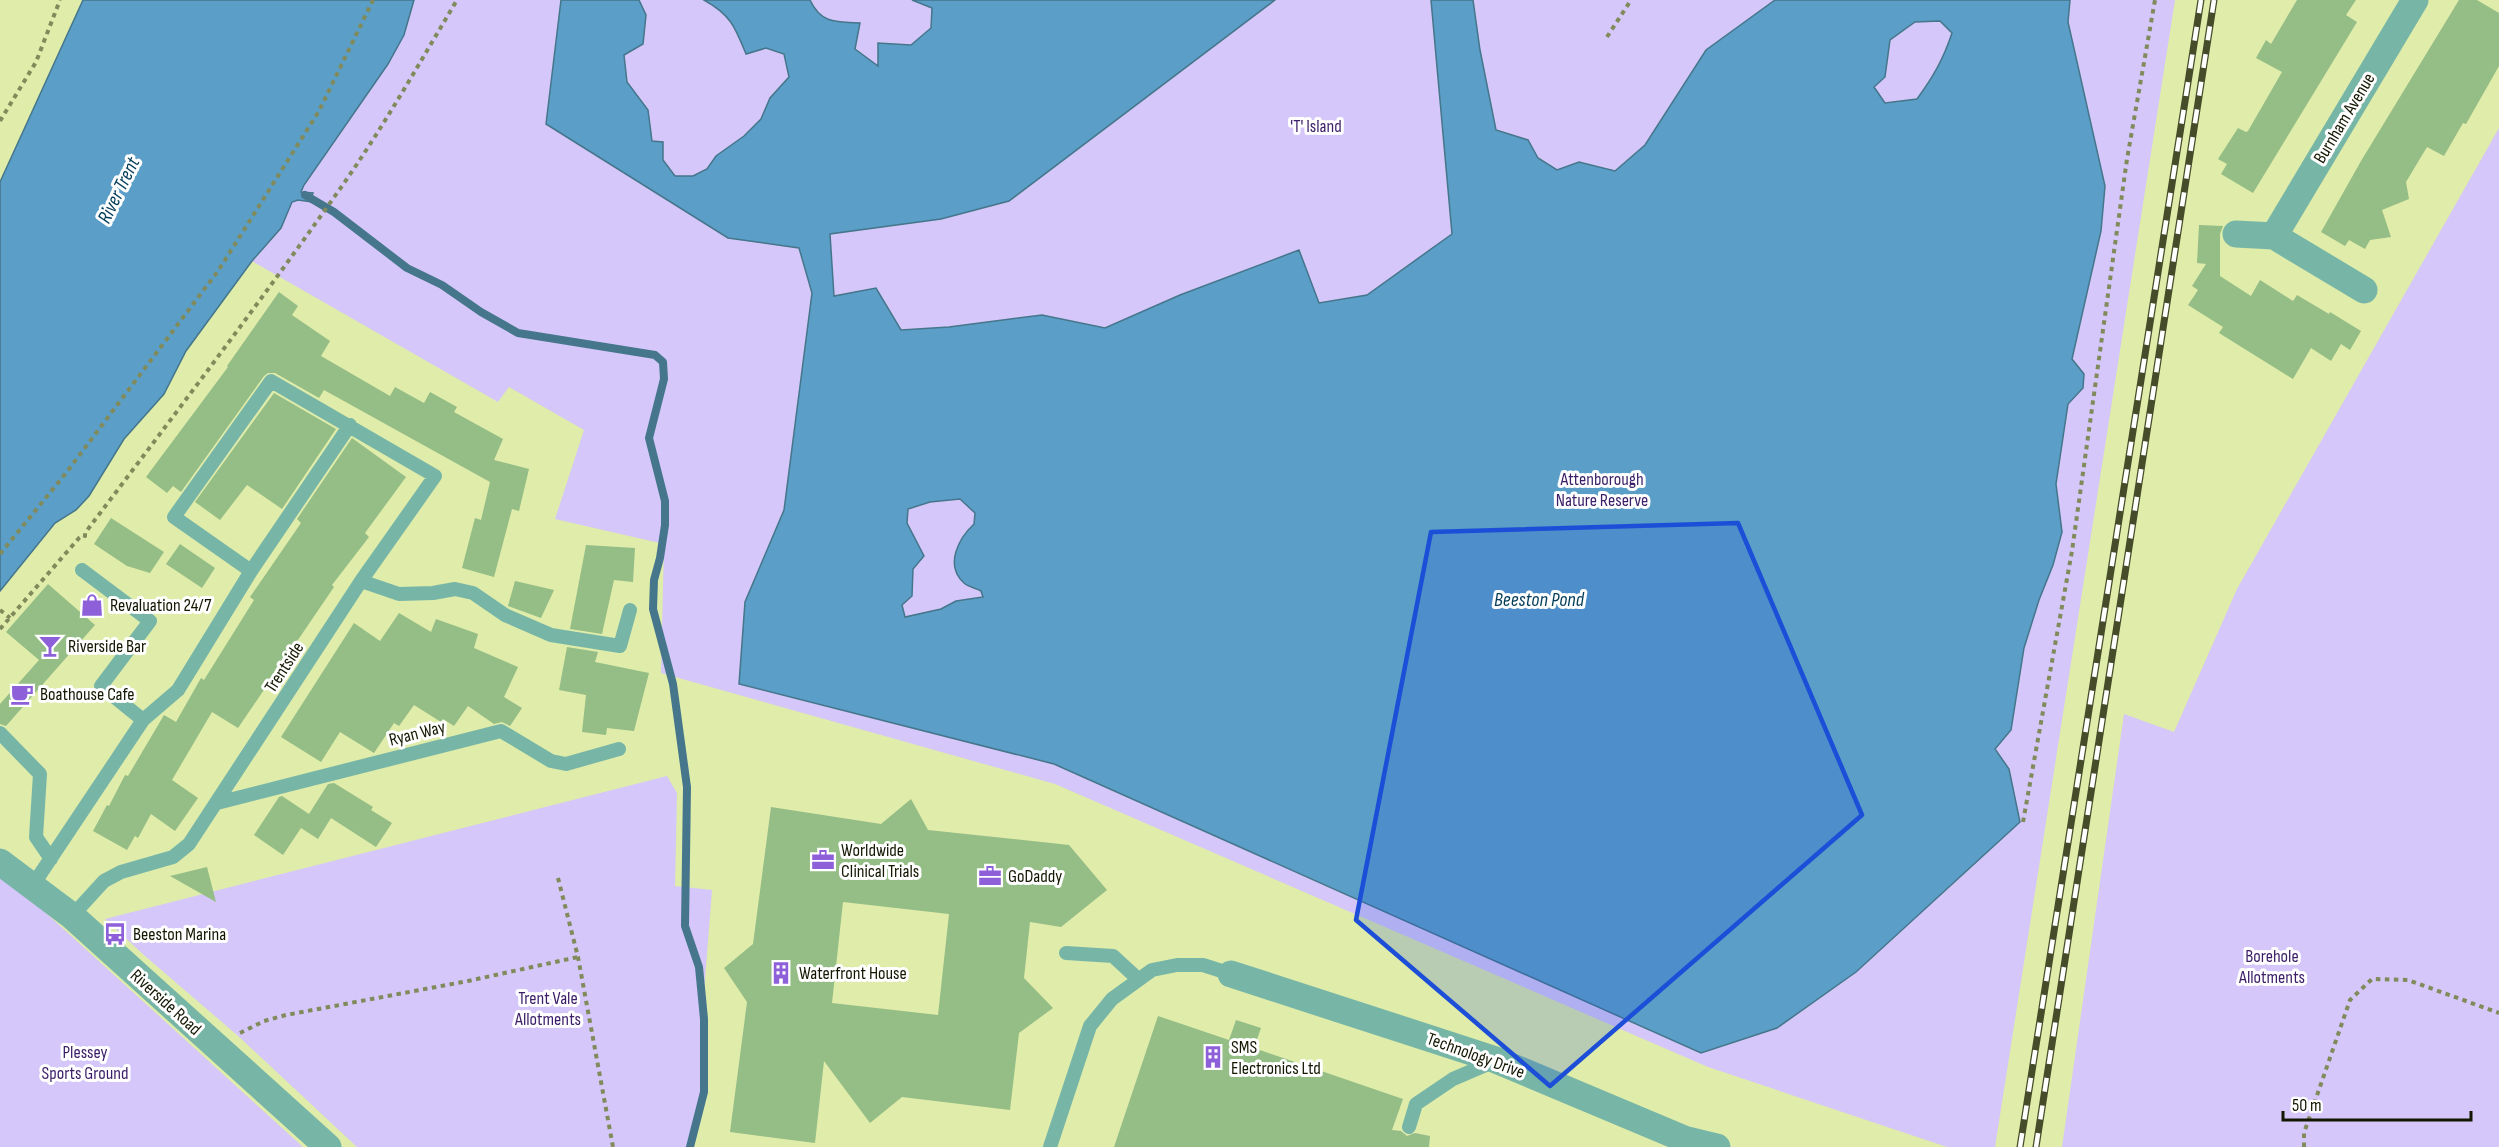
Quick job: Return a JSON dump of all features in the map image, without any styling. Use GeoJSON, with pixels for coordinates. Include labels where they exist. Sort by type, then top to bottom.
{"type":"FeatureCollection","features":[{"type":"Feature","properties":{"kind":"street","name":"Burnham Avenue"},"geometry":{"type":"LineString","coordinates":[[2274,236],[2415,0]]}},
{"type":"Feature","properties":{"kind":"street"},"geometry":{"type":"LineString","coordinates":[[2236,234],[2274,236],[2364,290]]}},
{"type":"Feature","properties":{"kind":"street","name":"Riverside Road"},"geometry":{"type":"LineString","coordinates":[[0,862],[72,916],[328,1147]]}},
{"type":"Feature","properties":{"kind":"street","name":"Technology Drive"},"geometry":{"type":"LineString","coordinates":[[1231,974],[1496,1060],[1612,1110],[1703,1145]]}},
{"type":"Feature","properties":{"kind":"lane","name":"Trentside"},"geometry":{"type":"LineString","coordinates":[[72,916],[104,881],[122,872],[173,857],[189,844],[361,581],[435,476],[271,381],[174,517],[251,571]]}},
{"type":"Feature","properties":{"kind":"lane"},"geometry":{"type":"LineString","coordinates":[[33,885],[142,720],[178,690],[251,571],[350,425]]}},
{"type":"Feature","properties":{"kind":"lane"},"geometry":{"type":"LineString","coordinates":[[82,570],[150,621],[101,686],[142,720]]}},
{"type":"Feature","properties":{"kind":"lane"},"geometry":{"type":"LineString","coordinates":[[361,581],[399,594],[433,593],[455,589],[473,593],[505,615],[551,635],[620,646],[630,610]]}},
{"type":"Feature","properties":{"kind":"lane","name":"Ryan Way"},"geometry":{"type":"LineString","coordinates":[[217,803],[501,731],[551,761],[566,764],[619,749]]}},
{"type":"Feature","properties":{"kind":"lane"},"geometry":{"type":"LineString","coordinates":[[0,733],[40,774],[36,837],[51,859]]}},
{"type":"Feature","properties":{"kind":"lane"},"geometry":{"type":"LineString","coordinates":[[1066,953],[1113,956],[1138,979]]}},
{"type":"Feature","properties":{"kind":"lane"},"geometry":{"type":"LineString","coordinates":[[1050,1147],[1090,1026],[1112,999],[1152,970],[1177,965],[1203,965],[1231,974]]}},
{"type":"Feature","properties":{"kind":"lane"},"geometry":{"type":"LineString","coordinates":[[1409,1127],[1416,1104],[1453,1079],[1496,1060]]}},
{"type":"Feature","properties":{"kind":"path"},"geometry":{"type":"LineString","coordinates":[[0,122],[36,62],[60,0]]}},
{"type":"Feature","properties":{"kind":"path"},"geometry":{"type":"LineString","coordinates":[[0,554],[66,473],[218,271],[319,111],[373,0]]}},
{"type":"Feature","properties":{"kind":"path"},"geometry":{"type":"LineString","coordinates":[[0,629],[84,534],[244,322],[332,199],[397,100],[457,0]]}},
{"type":"Feature","properties":{"kind":"path"},"geometry":{"type":"LineString","coordinates":[[1607,37],[1631,0]]}},
{"type":"Feature","properties":{"kind":"path"},"geometry":{"type":"LineString","coordinates":[[2023,822],[2072,551],[2127,159],[2155,0]]}},
{"type":"Feature","properties":{"kind":"path"},"geometry":{"type":"LineString","coordinates":[[0,610],[10,618]]}},
{"type":"Feature","properties":{"kind":"path"},"geometry":{"type":"LineString","coordinates":[[558,878],[578,957],[613,1147]]}},
{"type":"Feature","properties":{"kind":"path"},"geometry":{"type":"LineString","coordinates":[[219,1050],[237,1035],[264,1021],[286,1015],[468,981],[578,957]]}},
{"type":"Feature","properties":{"kind":"path"},"geometry":{"type":"LineString","coordinates":[[2304,1147],[2304,1133],[2350,1000],[2372,979],[2408,980],[2499,1013]]}},
{"type":"Feature","properties":{"kind":"highlighted area"},"geometry":{"type":"Polygon","coordinates":[[[1738,523],[1862,815],[1550,1086],[1356,920],[1431,532],[1738,523]]]}},
{"type":"Feature","properties":{"kind":"green space","name":"Beeston Pond"},"geometry":{"type":"Polygon","coordinates":[[[405,0],[2175,0],[1995,1147],[1947,1147],[1708,1067],[1055,784],[661,673],[664,544],[555,519],[584,430],[509,387],[498,402],[252,261],[350,116],[405,0]]]}},
{"type":"Feature","properties":{"kind":"green space","name":"Borehole Allotments"},"geometry":{"type":"Polygon","coordinates":[[[2499,128],[2499,1147],[2062,1147],[2124,714],[2174,732],[2237,589],[2499,128]]]}},
{"type":"Feature","properties":{"kind":"green space","name":"Trent Vale Allotments"},"geometry":{"type":"Polygon","coordinates":[[[667,776],[677,793],[675,886],[712,890],[702,1018],[702,1092],[687,1147],[357,1147],[237,1035],[105,919],[667,776]]]}},
{"type":"Feature","properties":{"kind":"green space","name":"Plessey Sports Ground"},"geometry":{"type":"Polygon","coordinates":[[[0,874],[13,883],[303,1147],[0,1147],[0,874]]]}},
{"type":"Feature","properties":{"kind":"water","name":"River Trent"},"geometry":{"type":"Polygon","coordinates":[[[83,0],[414,0],[404,35],[388,64],[304,185],[301,192],[313,193],[312,202],[298,200],[292,202],[281,228],[252,261],[186,351],[164,394],[124,439],[89,496],[76,510],[55,523],[0,591],[0,182],[83,0]]]}},
{"type":"Feature","properties":{"kind":"water","name":"Beeston Pond"},"geometry":{"type":"Polygon","coordinates":[[[561,0],[639,0],[646,15],[643,44],[624,55],[627,82],[648,110],[652,141],[663,142],[663,160],[675,176],[693,176],[707,169],[716,156],[744,136],[761,119],[770,98],[789,77],[784,54],[766,48],[746,54],[731,22],[704,0],[810,0],[819,14],[825,18],[837,22],[860,23],[855,49],[878,66],[878,43],[911,45],[931,28],[932,8],[912,0],[1275,0],[1009,201],[941,219],[830,234],[834,296],[876,288],[901,330],[949,327],[1042,315],[1105,328],[1180,295],[1299,250],[1319,303],[1367,295],[1452,234],[1431,0],[1473,0],[1480,50],[1496,130],[1528,140],[1538,158],[1557,170],[1579,162],[1615,171],[1645,145],[1706,50],[1775,0],[2070,0],[2068,22],[2105,186],[2101,231],[2072,359],[2084,374],[2083,388],[2068,404],[2056,484],[2062,532],[2024,648],[2011,730],[1995,749],[2009,769],[2020,822],[1856,972],[1777,1028],[1701,1053],[1054,764],[739,684],[745,602],[784,510],[812,293],[799,248],[728,238],[546,124],[561,0]],[[1940,21],[1915,22],[1890,40],[1885,77],[1874,87],[1885,103],[1917,99],[1928,83],[1952,33],[1940,21]],[[960,499],[930,502],[908,509],[907,523],[924,556],[913,569],[912,596],[902,605],[905,617],[941,609],[956,601],[983,597],[981,591],[964,583],[955,568],[956,552],[963,537],[974,524],[975,513],[960,499]]]}},
{"type":"Feature","properties":{"kind":"building"},"geometry":{"type":"Polygon","coordinates":[[[2297,0],[2356,0],[2346,15],[2357,22],[2253,193],[2221,174],[2227,164],[2218,159],[2238,128],[2248,131],[2282,72],[2256,58],[2266,40],[2271,44],[2297,0]]]}},
{"type":"Feature","properties":{"kind":"building"},"geometry":{"type":"Polygon","coordinates":[[[2459,0],[2477,0],[2499,13],[2499,66],[2466,124],[2463,123],[2444,156],[2427,147],[2406,182],[2409,199],[2382,210],[2391,237],[2370,240],[2365,249],[2349,240],[2345,246],[2321,232],[2361,161],[2459,0]]]}},
{"type":"Feature","properties":{"kind":"building"},"geometry":{"type":"Polygon","coordinates":[[[2199,225],[2223,226],[2220,234],[2220,276],[2251,296],[2260,280],[2293,301],[2297,295],[2329,314],[2330,312],[2361,331],[2350,350],[2341,344],[2331,361],[2311,348],[2293,379],[2219,333],[2223,327],[2188,305],[2198,290],[2192,286],[2206,264],[2197,263],[2199,225]]]}},
{"type":"Feature","properties":{"kind":"building"},"geometry":{"type":"Polygon","coordinates":[[[279,292],[298,306],[292,315],[330,341],[321,356],[390,396],[395,387],[424,403],[430,392],[457,407],[454,412],[503,439],[494,460],[529,469],[519,511],[512,509],[494,577],[462,568],[475,518],[481,520],[490,482],[324,390],[319,398],[275,373],[268,373],[264,376],[181,492],[173,486],[167,493],[146,477],[228,367],[279,292]]]}},
{"type":"Feature","properties":{"kind":"building"},"geometry":{"type":"Polygon","coordinates":[[[274,393],[336,429],[282,509],[247,485],[220,520],[195,502],[274,393]]]}},
{"type":"Feature","properties":{"kind":"building"},"geometry":{"type":"Polygon","coordinates":[[[352,438],[406,477],[365,533],[369,537],[332,585],[334,587],[238,728],[212,712],[172,780],[198,798],[175,831],[151,814],[138,838],[135,836],[127,850],[93,831],[125,775],[128,776],[164,715],[176,722],[201,678],[204,680],[254,600],[250,597],[301,523],[297,519],[352,438]]]}},
{"type":"Feature","properties":{"kind":"building"},"geometry":{"type":"Polygon","coordinates":[[[111,518],[164,552],[150,573],[127,566],[94,544],[111,518]]]}},
{"type":"Feature","properties":{"kind":"building"},"geometry":{"type":"Polygon","coordinates":[[[180,544],[215,568],[202,588],[166,564],[180,544]]]}},
{"type":"Feature","properties":{"kind":"building"},"geometry":{"type":"Polygon","coordinates":[[[586,545],[635,548],[633,582],[614,580],[602,634],[570,629],[586,545]]]}},
{"type":"Feature","properties":{"kind":"building"},"geometry":{"type":"Polygon","coordinates":[[[515,581],[554,590],[541,618],[508,606],[515,581]]]}},
{"type":"Feature","properties":{"kind":"building","name":"Riverside Bar"},"geometry":{"type":"Polygon","coordinates":[[[48,584],[95,625],[6,726],[0,724],[0,704],[39,660],[6,632],[48,584]]]}},
{"type":"Feature","properties":{"kind":"building"},"geometry":{"type":"Polygon","coordinates":[[[399,613],[431,632],[436,619],[478,634],[474,648],[518,667],[504,697],[522,708],[510,726],[502,722],[494,724],[468,706],[454,726],[443,719],[441,722],[414,705],[399,726],[394,723],[374,753],[340,732],[321,762],[281,737],[354,623],[380,641],[399,613]]]}},
{"type":"Feature","properties":{"kind":"building"},"geometry":{"type":"Polygon","coordinates":[[[567,647],[598,652],[595,662],[649,673],[634,731],[607,728],[606,735],[582,732],[586,695],[559,690],[567,647]]]}},
{"type":"Feature","properties":{"kind":"building"},"geometry":{"type":"Polygon","coordinates":[[[334,783],[373,807],[371,810],[392,823],[376,847],[331,818],[318,839],[301,828],[283,855],[254,835],[279,797],[282,796],[309,814],[328,784],[334,783]]]}},
{"type":"Feature","properties":{"kind":"building","name":"Waterfront House"},"geometry":{"type":"Polygon","coordinates":[[[911,799],[928,830],[1069,845],[1107,890],[1061,927],[1030,922],[1024,978],[1053,1008],[1019,1033],[1010,1110],[902,1097],[870,1123],[824,1061],[815,1143],[730,1132],[747,1002],[724,968],[753,944],[771,807],[881,824],[911,799]],[[843,902],[832,1003],[938,1015],[949,914],[843,902]]]}},
{"type":"Feature","properties":{"kind":"building"},"geometry":{"type":"Polygon","coordinates":[[[207,867],[216,902],[170,876],[207,867]]]}},
{"type":"Feature","properties":{"kind":"building","name":"SMS Electronics Ltd"},"geometry":{"type":"Polygon","coordinates":[[[1158,1016],[1229,1040],[1236,1020],[1261,1028],[1254,1048],[1403,1099],[1392,1130],[1401,1131],[1407,1136],[1415,1133],[1430,1136],[1429,1147],[1114,1147],[1158,1016]]]}},
{"type":"Feature","properties":{"kind":"waterway"},"geometry":{"type":"LineString","coordinates":[[305,195],[334,212],[407,268],[442,285],[481,312],[518,333],[655,355],[663,362],[664,379],[649,438],[665,501],[665,525],[654,580],[653,609],[673,684],[687,787],[685,926],[699,967],[704,1019],[704,1092],[690,1147]]}},
{"type":"Feature","properties":{"kind":"railway"},"geometry":{"type":"LineString","coordinates":[[2020,1147],[2201,0]]}},
{"type":"Feature","properties":{"kind":"railway"},"geometry":{"type":"LineString","coordinates":[[2036,1147],[2214,0]]}},
{"type":"Feature","properties":{"kind":"place","name":"Revaluation 24/7"},"geometry":{"type":"Point","coordinates":[92,605]}},
{"type":"Feature","properties":{"kind":"place","name":"Riverside Bar"},"geometry":{"type":"Point","coordinates":[50,646]}},
{"type":"Feature","properties":{"kind":"place","name":"Boathouse Cafe"},"geometry":{"type":"Point","coordinates":[22,694]}},
{"type":"Feature","properties":{"kind":"place","name":"Worldwide Clinical Trials"},"geometry":{"type":"Point","coordinates":[823,860]}},
{"type":"Feature","properties":{"kind":"place","name":"GoDaddy"},"geometry":{"type":"Point","coordinates":[990,876]}},
{"type":"Feature","properties":{"kind":"place","name":"Beeston Marina"},"geometry":{"type":"Point","coordinates":[115,934]}},
{"type":"Feature","properties":{"kind":"place","name":"Waterfront House"},"geometry":{"type":"Point","coordinates":[781,973]}},
{"type":"Feature","properties":{"kind":"place","name":"SMS Electronics Ltd"},"geometry":{"type":"Point","coordinates":[1213,1057]}},
{"type":"Feature","properties":{"kind":"park label","name":"'T' Island"},"geometry":{"type":"Point","coordinates":[1316,126]}},
{"type":"Feature","properties":{"kind":"park label","name":"Attenborough Nature Reserve"},"geometry":{"type":"Point","coordinates":[1602,489]}}]}
